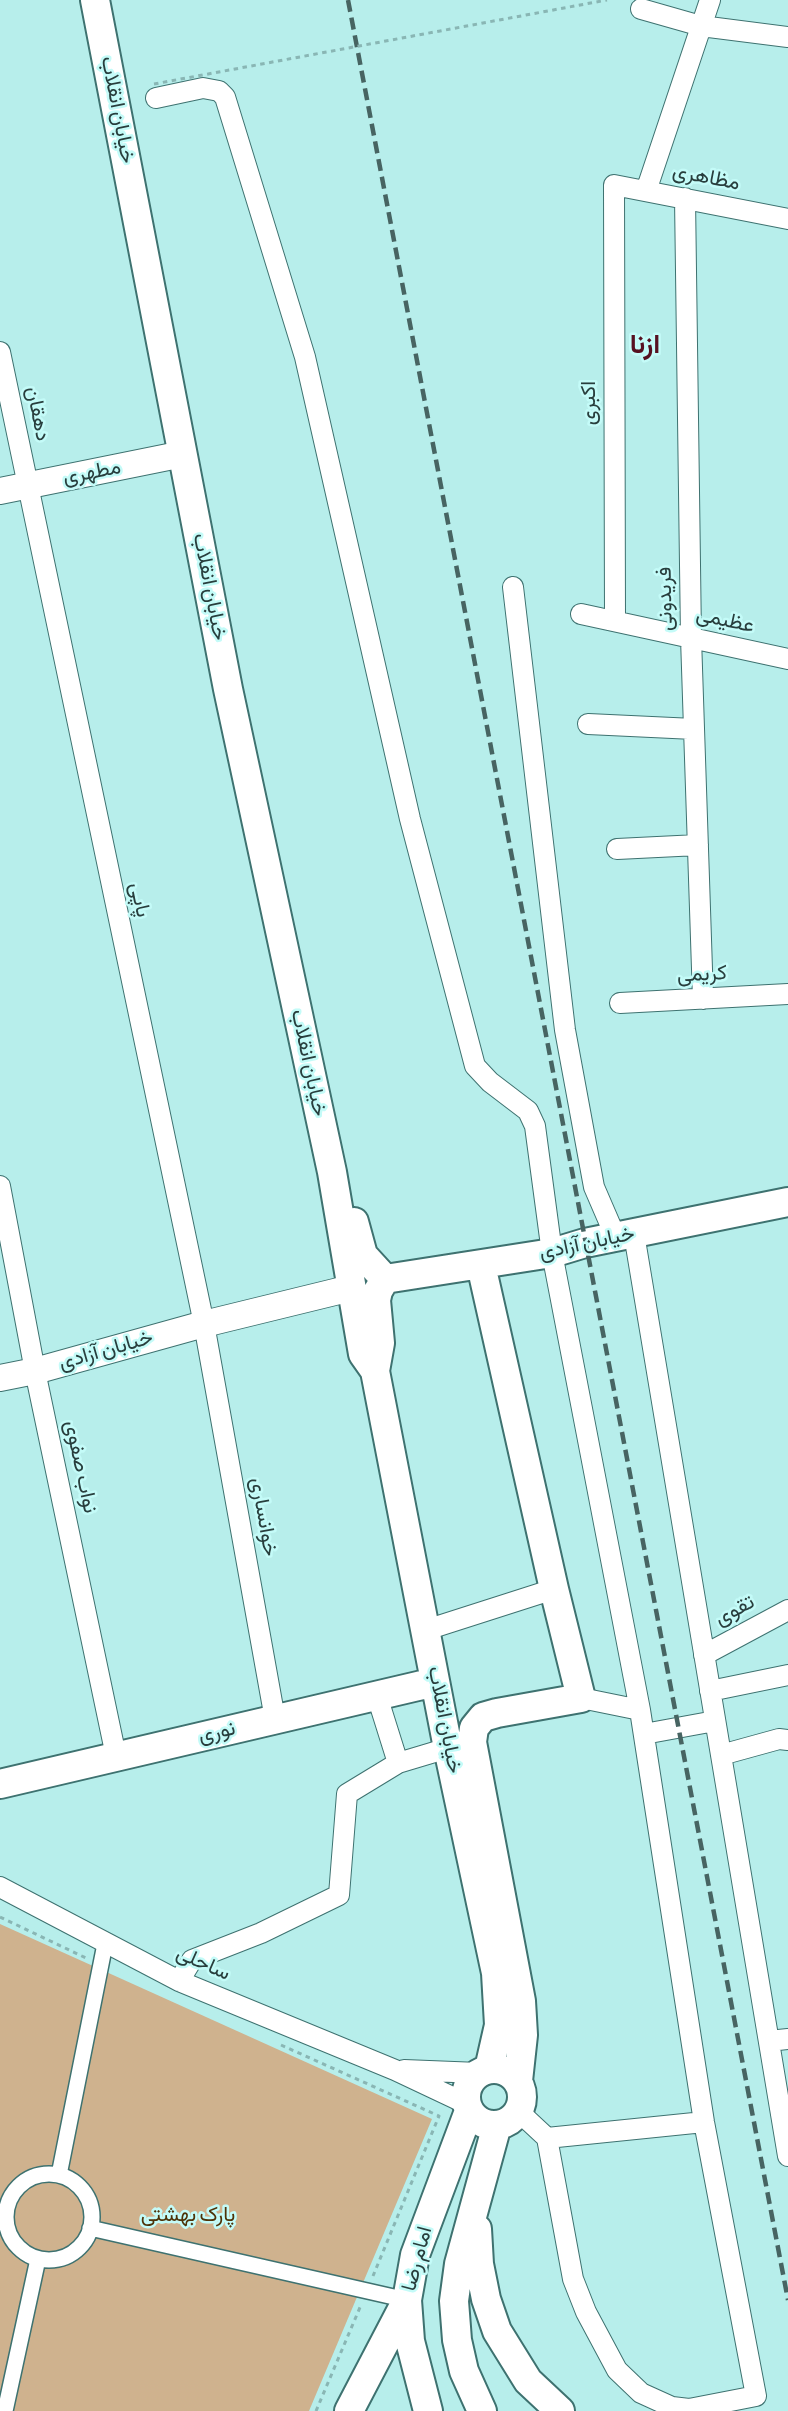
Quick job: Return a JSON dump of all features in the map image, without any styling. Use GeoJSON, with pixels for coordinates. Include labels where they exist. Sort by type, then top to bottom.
{"type":"FeatureCollection","features":[{"type":"Feature","properties":{"kind":"main road","name":"خیابان انقلاب"},"geometry":{"type":"LineString","coordinates":[[95,0],[228,689],[332,1172],[363,1354],[375,1371]]}},
{"type":"Feature","properties":{"kind":"main road","name":"خیابان انقلاب"},"geometry":{"type":"LineString","coordinates":[[332,1172],[351,1210],[363,1255],[385,1279],[376,1300],[380,1342],[375,1371],[435,1682],[460,1745],[521,2001],[523,2034],[518,2081]]}},
{"type":"Feature","properties":{"kind":"main road","name":"خیابان آزادی"},"geometry":{"type":"LineString","coordinates":[[385,1279],[552,1252],[788,1203]]}},
{"type":"Feature","properties":{"kind":"main road"},"geometry":{"type":"LineString","coordinates":[[460,1745],[483,1717],[581,1698],[481,1265]]}},
{"type":"Feature","properties":{"kind":"main road","name":"نوری"},"geometry":{"type":"LineString","coordinates":[[0,1784],[435,1682]]}},
{"type":"Feature","properties":{"kind":"main road","name":"خیابان انقلاب"},"geometry":{"type":"LineString","coordinates":[[460,1745],[496,1972],[499,2025],[484,2071]]}},
{"type":"Feature","properties":{"kind":"main road"},"geometry":{"type":"LineString","coordinates":[[500,2069],[518,2081],[522,2096],[507,2118],[481,2122],[468,2108],[468,2086],[484,2071],[500,2069]]}},
{"type":"Feature","properties":{"kind":"main road","name":"امام رضا"},"geometry":{"type":"LineString","coordinates":[[428,2411],[410,2341],[407,2300],[415,2255],[468,2108]]}},
{"type":"Feature","properties":{"kind":"main road","name":"امام رضا"},"geometry":{"type":"LineString","coordinates":[[482,2411],[464,2371],[457,2340],[454,2301],[459,2264],[476,2199],[507,2118]]}},
{"type":"Feature","properties":{"kind":"main road"},"geometry":{"type":"LineString","coordinates":[[476,2199],[479,2264],[486,2299],[497,2331],[528,2381],[560,2411]]}},
{"type":"Feature","properties":{"kind":"main road"},"geometry":{"type":"LineString","coordinates":[[350,2411],[407,2300]]}},
{"type":"Feature","properties":{"kind":"street"},"geometry":{"type":"LineString","coordinates":[[646,191],[710,0]]}},
{"type":"Feature","properties":{"kind":"street"},"geometry":{"type":"LineString","coordinates":[[641,9],[701,26],[788,37]]}},
{"type":"Feature","properties":{"kind":"street"},"geometry":{"type":"LineString","coordinates":[[155,91],[203,88],[219,91],[225,97],[305,357],[410,819],[475,1066],[528,1112],[535,1126],[552,1252],[640,1710],[704,2122],[756,2396],[689,2409],[656,2402],[641,2393],[609,2357],[573,2279],[547,2138]]}},
{"type":"Feature","properties":{"kind":"street","name":"مظاهری"},"geometry":{"type":"LineString","coordinates":[[614,185],[788,219]]}},
{"type":"Feature","properties":{"kind":"street","name":"اکبری"},"geometry":{"type":"LineString","coordinates":[[614,185],[615,621]]}},
{"type":"Feature","properties":{"kind":"street","name":"فریدونی"},"geometry":{"type":"LineString","coordinates":[[685,198],[691,638],[704,999]]}},
{"type":"Feature","properties":{"kind":"street","name":"دهقان"},"geometry":{"type":"LineString","coordinates":[[0,352],[27,486]]}},
{"type":"Feature","properties":{"kind":"street","name":"مطهری"},"geometry":{"type":"LineString","coordinates":[[0,491],[183,454]]}},
{"type":"Feature","properties":{"kind":"street","name":"پاپی"},"geometry":{"type":"LineString","coordinates":[[27,486],[204,1324]]}},
{"type":"Feature","properties":{"kind":"street"},"geometry":{"type":"LineString","coordinates":[[513,587],[565,1030],[594,1187],[625,1236],[721,1755],[778,2040],[788,2156]]}},
{"type":"Feature","properties":{"kind":"street","name":"عظیمی"},"geometry":{"type":"LineString","coordinates":[[581,614],[788,659]]}},
{"type":"Feature","properties":{"kind":"street"},"geometry":{"type":"LineString","coordinates":[[588,724],[694,729]]}},
{"type":"Feature","properties":{"kind":"street"},"geometry":{"type":"LineString","coordinates":[[617,849],[698,845]]}},
{"type":"Feature","properties":{"kind":"street","name":"کریمی"},"geometry":{"type":"LineString","coordinates":[[620,1003],[788,994]]}},
{"type":"Feature","properties":{"kind":"street","name":"نواب صفوی"},"geometry":{"type":"LineString","coordinates":[[0,1186],[35,1371],[116,1756]]}},
{"type":"Feature","properties":{"kind":"street","name":"خیابان آزادی"},"geometry":{"type":"LineString","coordinates":[[0,1378],[35,1371],[204,1324],[351,1288]]}},
{"type":"Feature","properties":{"kind":"street","name":"خوانساری"},"geometry":{"type":"LineString","coordinates":[[204,1324],[275,1719]]}},
{"type":"Feature","properties":{"kind":"street"},"geometry":{"type":"LineString","coordinates":[[426,1630],[554,1589]]}},
{"type":"Feature","properties":{"kind":"street","name":"تقوی"},"geometry":{"type":"LineString","coordinates":[[704,1655],[788,1610]]}},
{"type":"Feature","properties":{"kind":"street"},"geometry":{"type":"LineString","coordinates":[[710,1691],[788,1675]]}},
{"type":"Feature","properties":{"kind":"street"},"geometry":{"type":"LineString","coordinates":[[377,1696],[398,1763]]}},
{"type":"Feature","properties":{"kind":"street"},"geometry":{"type":"LineString","coordinates":[[581,1698],[640,1710]]}},
{"type":"Feature","properties":{"kind":"street"},"geometry":{"type":"LineString","coordinates":[[644,1734],[715,1721]]}},
{"type":"Feature","properties":{"kind":"street"},"geometry":{"type":"LineString","coordinates":[[721,1755],[779,1739],[788,1740]]}},
{"type":"Feature","properties":{"kind":"street"},"geometry":{"type":"LineString","coordinates":[[179,1981],[192,1960],[261,1934],[339,1895],[347,1794],[398,1763],[460,1745]]}},
{"type":"Feature","properties":{"kind":"street","name":"ساحلی"},"geometry":{"type":"LineString","coordinates":[[0,1887],[179,1981],[395,2070],[468,2108]]}},
{"type":"Feature","properties":{"kind":"street"},"geometry":{"type":"LineString","coordinates":[[59,2175],[105,1944]]}},
{"type":"Feature","properties":{"kind":"street"},"geometry":{"type":"LineString","coordinates":[[395,2070],[484,2071]]}},
{"type":"Feature","properties":{"kind":"street"},"geometry":{"type":"LineString","coordinates":[[507,2118],[547,2138],[704,2122]]}},
{"type":"Feature","properties":{"kind":"street"},"geometry":{"type":"LineString","coordinates":[[59,2175],[69,2179],[85,2195],[90,2205],[90,2228],[79,2247],[70,2254],[60,2258],[38,2259],[19,2248],[4,2230],[7,2207],[18,2187],[37,2176],[59,2175]]}},
{"type":"Feature","properties":{"kind":"street"},"geometry":{"type":"LineString","coordinates":[[90,2228],[407,2300]]}},
{"type":"Feature","properties":{"kind":"street"},"geometry":{"type":"LineString","coordinates":[[5,2411],[38,2259]]}},
{"type":"Feature","properties":{"kind":"path"},"geometry":{"type":"LineString","coordinates":[[155,91],[607,0]]}},
{"type":"Feature","properties":{"kind":"path"},"geometry":{"type":"LineString","coordinates":[[0,1917],[101,1964]]}},
{"type":"Feature","properties":{"kind":"path"},"geometry":{"type":"LineString","coordinates":[[276,2043],[439,2116],[316,2411]]}},
{"type":"Feature","properties":{"kind":"green space","name":"پارک بهشتی"},"geometry":{"type":"Polygon","coordinates":[[[0,1924],[432,2119],[309,2411],[0,2411],[0,1924]]]}},
{"type":"Feature","properties":{"kind":"railway"},"geometry":{"type":"LineString","coordinates":[[348,0],[788,2300]]}},
{"type":"Feature","properties":{"kind":"district","name":"ازنا"},"geometry":{"type":"Point","coordinates":[645,346]}}]}
